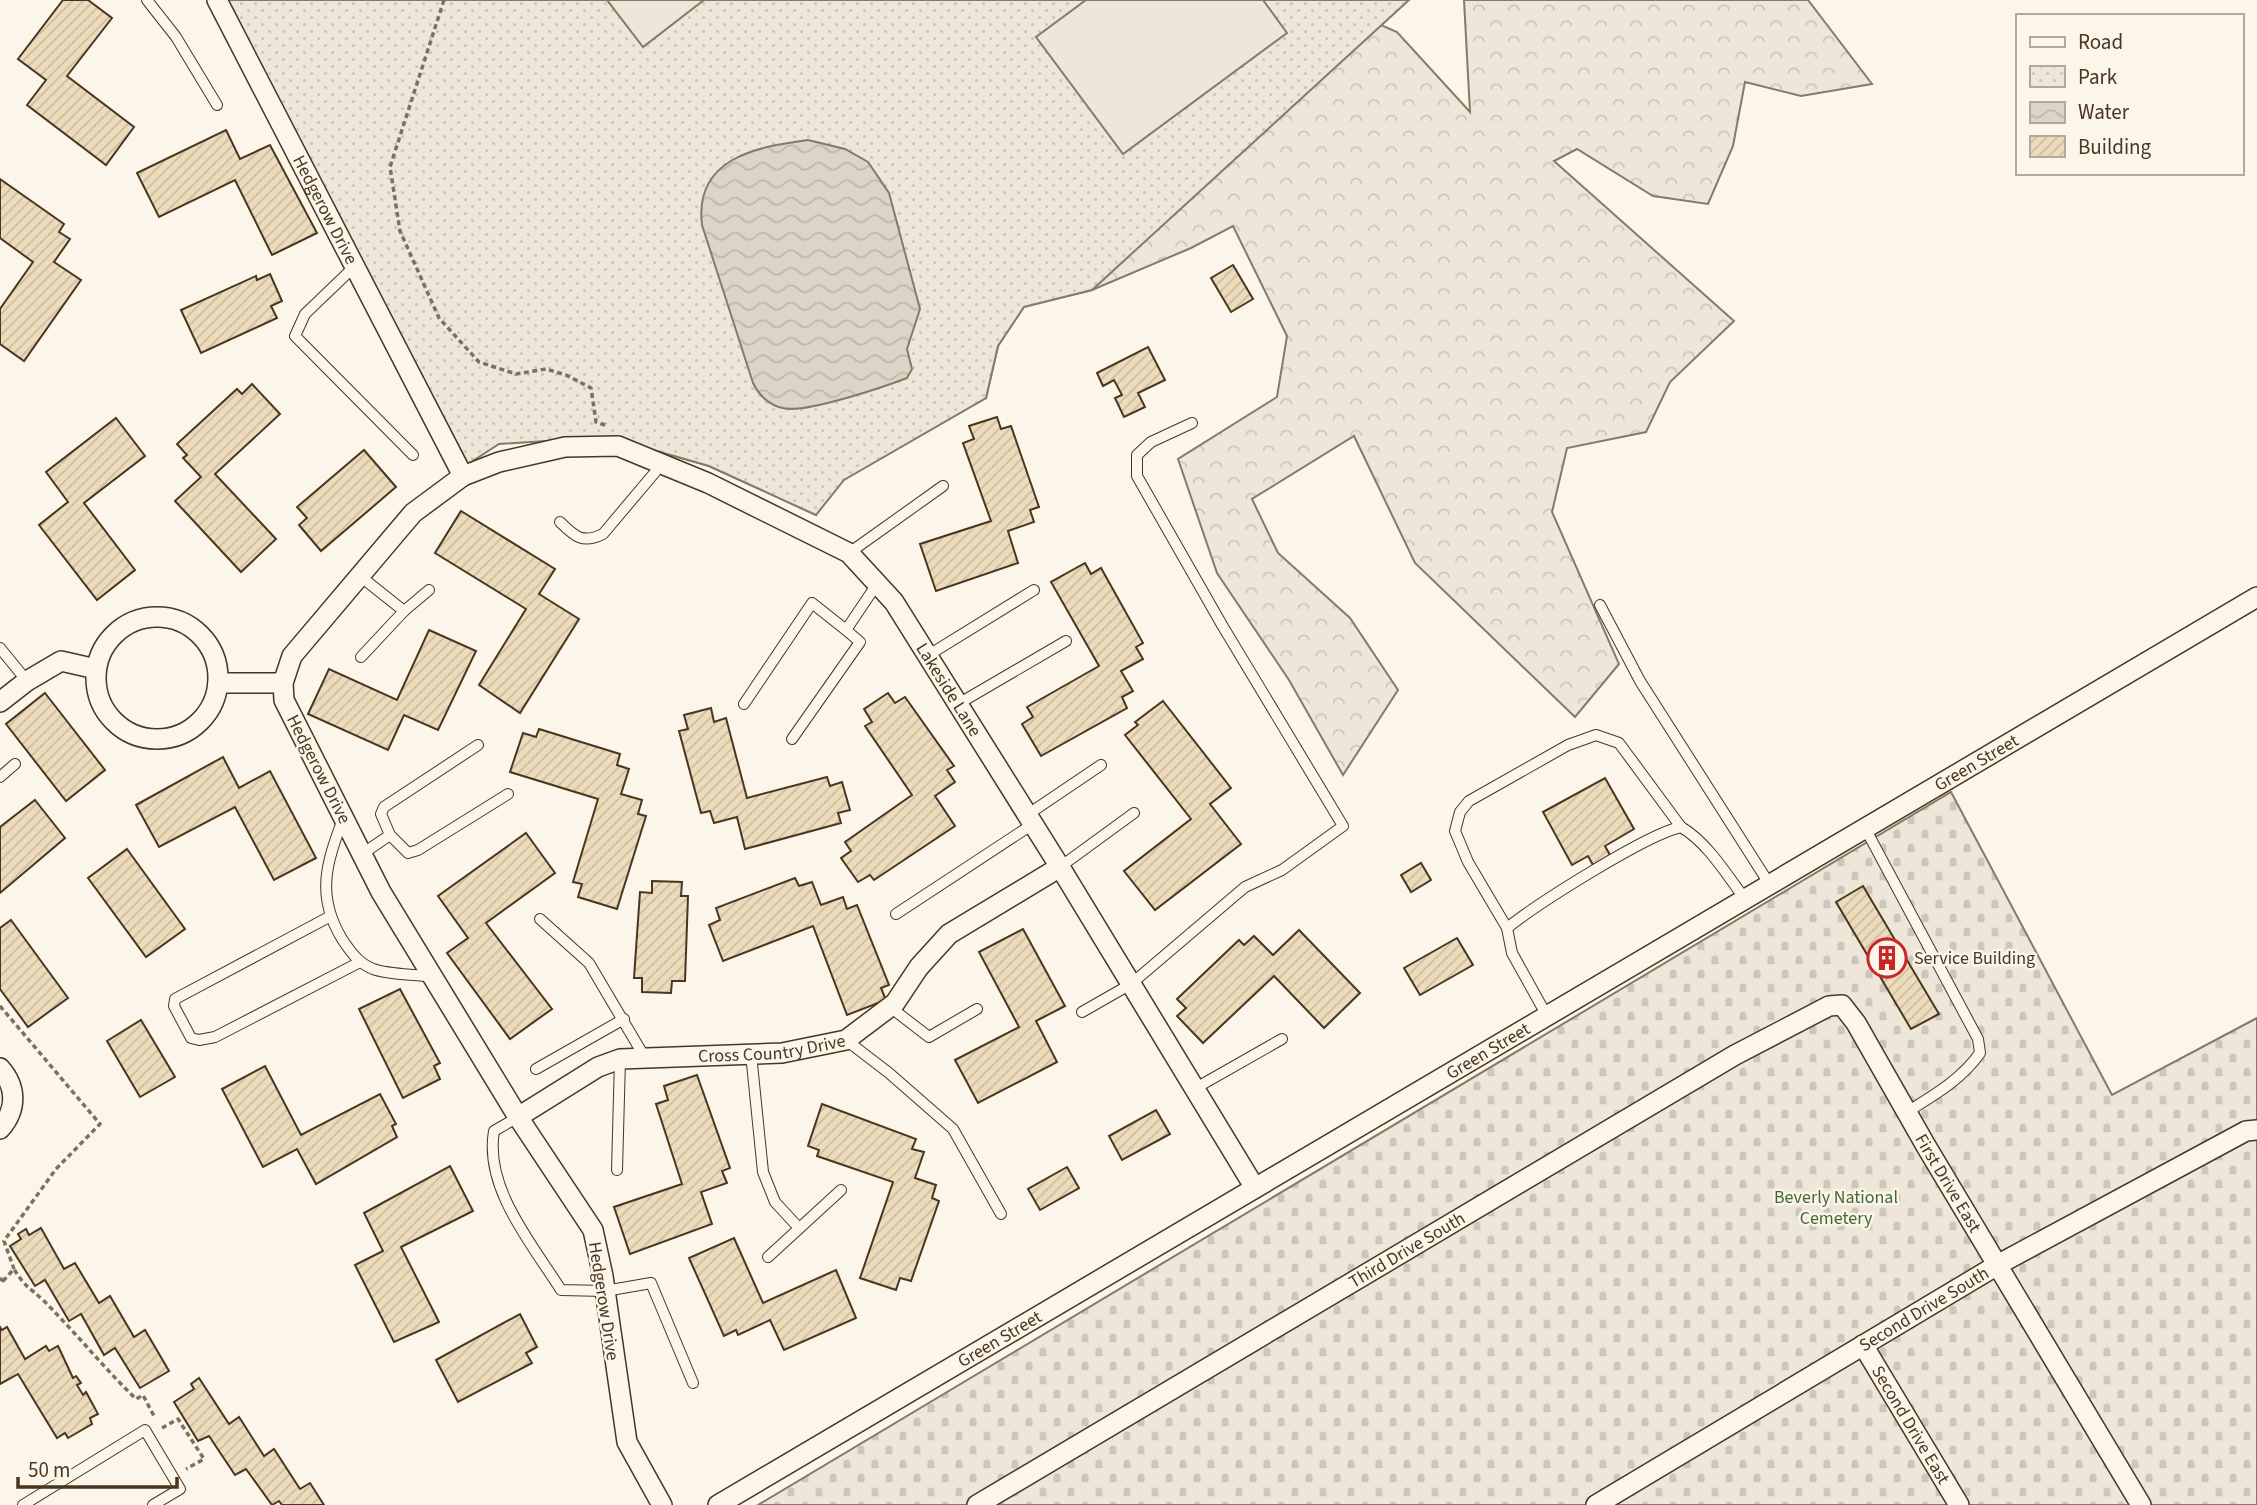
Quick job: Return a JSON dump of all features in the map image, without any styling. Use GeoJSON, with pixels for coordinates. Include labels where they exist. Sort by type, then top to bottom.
{"type":"FeatureCollection","features":[{"type":"Feature","properties":{"kind":"street","name":"Hedgerow Drive"},"geometry":{"type":"LineString","coordinates":[[217,0],[463,476]]}},
{"type":"Feature","properties":{"kind":"street","name":"Lakeside Lane"},"geometry":{"type":"LineString","coordinates":[[463,476],[499,462],[565,447],[618,446],[708,483],[849,553],[894,602],[1060,867],[1255,1188]]}},
{"type":"Feature","properties":{"kind":"street"},"geometry":{"type":"LineString","coordinates":[[218,683],[283,683],[292,656],[413,513],[463,476]]}},
{"type":"Feature","properties":{"kind":"street","name":"Green Street"},"geometry":{"type":"LineString","coordinates":[[718,1505],[2257,597]]}},
{"type":"Feature","properties":{"kind":"street"},"geometry":{"type":"LineString","coordinates":[[164,618],[182,623],[204,640],[216,665],[218,683],[208,711],[187,731],[169,738],[150,739],[131,734],[115,723],[103,707],[96,689],[96,669],[102,652],[120,631],[145,619],[164,618]]}},
{"type":"Feature","properties":{"kind":"street"},"geometry":{"type":"LineString","coordinates":[[0,702],[27,681],[61,661],[96,669]]}},
{"type":"Feature","properties":{"kind":"street","name":"Hedgerow Drive"},"geometry":{"type":"LineString","coordinates":[[283,683],[284,700],[293,721],[381,892],[518,1116],[593,1230],[605,1291],[627,1442],[662,1505]]}},
{"type":"Feature","properties":{"kind":"street","name":"Cross Country Drive"},"geometry":{"type":"LineString","coordinates":[[518,1116],[598,1067],[620,1059],[644,1056],[782,1053],[846,1040],[890,1007],[919,967],[950,934],[1060,867]]}},
{"type":"Feature","properties":{"kind":"street","name":"First Drive East"},"geometry":{"type":"LineString","coordinates":[[1842,1005],[1856,1023],[2141,1505]]}},
{"type":"Feature","properties":{"kind":"street","name":"Third Drive South"},"geometry":{"type":"LineString","coordinates":[[977,1505],[1010,1497],[1735,1055],[1829,1006],[1842,1005]]}},
{"type":"Feature","properties":{"kind":"street"},"geometry":{"type":"LineString","coordinates":[[0,1068],[9,1081],[13,1094],[12,1108],[0,1129]]}},
{"type":"Feature","properties":{"kind":"street","name":"Second Drive South"},"geometry":{"type":"LineString","coordinates":[[1597,1505],[1999,1264],[2246,1131],[2257,1130]]}},
{"type":"Feature","properties":{"kind":"street","name":"Second Drive East"},"geometry":{"type":"LineString","coordinates":[[1863,1346],[1959,1505]]}},
{"type":"Feature","properties":{"kind":"lane"},"geometry":{"type":"LineString","coordinates":[[147,0],[176,37],[216,105]]}},
{"type":"Feature","properties":{"kind":"lane"},"geometry":{"type":"LineString","coordinates":[[355,266],[304,314],[295,337],[413,454]]}},
{"type":"Feature","properties":{"kind":"lane"},"geometry":{"type":"LineString","coordinates":[[1082,1012],[1131,984],[1245,887],[1282,870],[1343,826],[1222,625],[1138,476],[1137,455],[1151,442],[1192,423]]}},
{"type":"Feature","properties":{"kind":"lane"},"geometry":{"type":"LineString","coordinates":[[560,522],[576,538],[590,540],[603,534],[662,464]]}},
{"type":"Feature","properties":{"kind":"lane"},"geometry":{"type":"LineString","coordinates":[[849,553],[943,486]]}},
{"type":"Feature","properties":{"kind":"lane"},"geometry":{"type":"LineString","coordinates":[[360,576],[404,611]]}},
{"type":"Feature","properties":{"kind":"lane"},"geometry":{"type":"LineString","coordinates":[[846,630],[877,584]]}},
{"type":"Feature","properties":{"kind":"lane"},"geometry":{"type":"LineString","coordinates":[[361,657],[404,611],[429,590]]}},
{"type":"Feature","properties":{"kind":"lane"},"geometry":{"type":"LineString","coordinates":[[927,656],[1034,590]]}},
{"type":"Feature","properties":{"kind":"lane"},"geometry":{"type":"LineString","coordinates":[[744,704],[812,603],[860,642],[792,739]]}},
{"type":"Feature","properties":{"kind":"lane"},"geometry":{"type":"LineString","coordinates":[[1600,605],[1640,681],[1770,885]]}},
{"type":"Feature","properties":{"kind":"lane"},"geometry":{"type":"LineString","coordinates":[[958,704],[1066,641]]}},
{"type":"Feature","properties":{"kind":"lane"},"geometry":{"type":"LineString","coordinates":[[0,648],[27,681]]}},
{"type":"Feature","properties":{"kind":"lane"},"geometry":{"type":"LineString","coordinates":[[1547,1016],[1512,953],[1507,928],[1468,862],[1455,831],[1460,812],[1469,801],[1568,745],[1595,736],[1619,743],[1681,827],[1693,834],[1712,855],[1745,899]]}},
{"type":"Feature","properties":{"kind":"lane"},"geometry":{"type":"LineString","coordinates":[[478,745],[384,807],[381,814],[390,835],[408,853],[418,850],[508,794]]}},
{"type":"Feature","properties":{"kind":"lane"},"geometry":{"type":"LineString","coordinates":[[0,777],[15,764]]}},
{"type":"Feature","properties":{"kind":"lane"},"geometry":{"type":"LineString","coordinates":[[896,914],[1030,820],[1101,765]]}},
{"type":"Feature","properties":{"kind":"lane"},"geometry":{"type":"LineString","coordinates":[[1060,867],[1134,813]]}},
{"type":"Feature","properties":{"kind":"lane"},"geometry":{"type":"LineString","coordinates":[[343,819],[331,851],[325,894],[329,917],[360,962],[374,970],[432,977]]}},
{"type":"Feature","properties":{"kind":"lane"},"geometry":{"type":"LineString","coordinates":[[1507,928],[1667,829],[1681,827]]}},
{"type":"Feature","properties":{"kind":"lane"},"geometry":{"type":"LineString","coordinates":[[1865,828],[1978,1040],[1980,1053],[1957,1080],[1907,1112]]}},
{"type":"Feature","properties":{"kind":"lane"},"geometry":{"type":"LineString","coordinates":[[362,854],[390,835]]}},
{"type":"Feature","properties":{"kind":"lane"},"geometry":{"type":"LineString","coordinates":[[329,917],[175,999],[174,1006],[191,1038],[215,1037],[360,962]]}},
{"type":"Feature","properties":{"kind":"lane"},"geometry":{"type":"LineString","coordinates":[[540,919],[589,963],[644,1056]]}},
{"type":"Feature","properties":{"kind":"lane"},"geometry":{"type":"LineString","coordinates":[[890,1007],[929,1037],[977,1009]]}},
{"type":"Feature","properties":{"kind":"lane"},"geometry":{"type":"LineString","coordinates":[[536,1069],[624,1019]]}},
{"type":"Feature","properties":{"kind":"lane"},"geometry":{"type":"LineString","coordinates":[[1194,1088],[1282,1039]]}},
{"type":"Feature","properties":{"kind":"lane"},"geometry":{"type":"LineString","coordinates":[[846,1040],[889,1073],[953,1129],[1001,1214]]}},
{"type":"Feature","properties":{"kind":"lane"},"geometry":{"type":"LineString","coordinates":[[751,1054],[763,1172],[775,1202],[799,1228]]}},
{"type":"Feature","properties":{"kind":"lane"},"geometry":{"type":"LineString","coordinates":[[617,1170],[620,1059]]}},
{"type":"Feature","properties":{"kind":"lane"},"geometry":{"type":"LineString","coordinates":[[518,1116],[494,1132],[491,1149],[504,1198],[561,1290],[605,1291],[651,1283],[693,1383]]}},
{"type":"Feature","properties":{"kind":"lane"},"geometry":{"type":"LineString","coordinates":[[768,1257],[841,1190]]}},
{"type":"Feature","properties":{"kind":"lane"},"geometry":{"type":"LineString","coordinates":[[23,1505],[145,1430],[180,1489],[153,1505]]}},
{"type":"Feature","properties":{"kind":"path"},"geometry":{"type":"LineString","coordinates":[[444,0],[390,167],[400,231],[439,318],[479,362],[516,374],[545,369],[566,374],[591,388],[596,422],[608,425]]}},
{"type":"Feature","properties":{"kind":"path"},"geometry":{"type":"LineString","coordinates":[[0,1006],[100,1124],[55,1170],[4,1241],[14,1269],[25,1287],[41,1298],[102,1366],[136,1399],[143,1395],[160,1429],[178,1419],[204,1459],[173,1476]]}},
{"type":"Feature","properties":{"kind":"path"},"geometry":{"type":"LineString","coordinates":[[1,1281],[14,1269]]}},
{"type":"Feature","properties":{"kind":"green space"},"geometry":{"type":"Polygon","coordinates":[[[224,0],[1409,0],[1092,290],[1024,307],[998,346],[986,398],[844,480],[816,515],[709,466],[608,437],[499,444],[468,464],[224,0]]]}},
{"type":"Feature","properties":{"kind":"green space"},"geometry":{"type":"Polygon","coordinates":[[[607,0],[704,0],[643,47],[607,0]]]}},
{"type":"Feature","properties":{"kind":"green space"},"geometry":{"type":"Polygon","coordinates":[[[1086,0],[1263,0],[1287,33],[1123,154],[1036,37],[1086,0]]]}},
{"type":"Feature","properties":{"kind":"green space"},"geometry":{"type":"Polygon","coordinates":[[[1464,0],[1808,0],[1872,84],[1801,96],[1745,82],[1733,146],[1708,204],[1653,196],[1577,149],[1554,161],[1734,321],[1670,382],[1646,432],[1567,448],[1552,512],[1619,664],[1575,717],[1415,563],[1354,436],[1252,499],[1278,553],[1350,618],[1398,690],[1343,775],[1289,680],[1217,573],[1178,459],[1277,397],[1287,336],[1233,226],[1191,248],[1092,290],[1024,306],[998,346],[986,398],[810,425],[816,515],[709,466],[608,437],[1358,15],[1397,32],[1470,112],[1464,0]]]}},
{"type":"Feature","properties":{"kind":"green space","name":"Beverly National Cemetery"},"geometry":{"type":"Polygon","coordinates":[[[1951,792],[2112,1095],[2257,1018],[2257,1505],[758,1505],[1951,792]]]}},
{"type":"Feature","properties":{"kind":"water"},"geometry":{"type":"Polygon","coordinates":[[[808,140],[845,149],[868,162],[889,193],[920,309],[907,349],[912,369],[907,378],[832,402],[791,409],[768,402],[753,383],[702,225],[702,202],[708,184],[718,171],[733,160],[768,147],[808,140]]]}},
{"type":"Feature","properties":{"kind":"building"},"geometry":{"type":"Polygon","coordinates":[[[63,0],[88,0],[112,18],[67,76],[134,127],[106,165],[27,105],[46,80],[18,59],[63,0]]]}},
{"type":"Feature","properties":{"kind":"building"},"geometry":{"type":"Polygon","coordinates":[[[226,130],[240,159],[270,145],[317,233],[272,255],[235,180],[159,217],[137,173],[226,130]]]}},
{"type":"Feature","properties":{"kind":"building"},"geometry":{"type":"Polygon","coordinates":[[[0,179],[64,224],[59,232],[70,239],[54,262],[81,280],[24,361],[0,344],[0,309],[33,262],[0,238],[0,179]]]}},
{"type":"Feature","properties":{"kind":"building"},"geometry":{"type":"Polygon","coordinates":[[[1233,265],[1253,299],[1231,312],[1211,278],[1233,265]]]}},
{"type":"Feature","properties":{"kind":"building"},"geometry":{"type":"Polygon","coordinates":[[[270,274],[282,301],[271,306],[277,318],[201,353],[181,310],[256,276],[257,280],[270,274]]]}},
{"type":"Feature","properties":{"kind":"building"},"geometry":{"type":"Polygon","coordinates":[[[1148,347],[1165,380],[1138,393],[1145,407],[1124,417],[1115,398],[1122,395],[1114,380],[1103,386],[1097,373],[1148,347]]]}},
{"type":"Feature","properties":{"kind":"building"},"geometry":{"type":"Polygon","coordinates":[[[252,384],[280,414],[215,474],[276,539],[241,572],[175,501],[201,477],[183,458],[187,455],[177,444],[237,389],[242,394],[252,384]]]}},
{"type":"Feature","properties":{"kind":"building"},"geometry":{"type":"Polygon","coordinates":[[[997,417],[1001,429],[1011,426],[1039,507],[1030,510],[1034,522],[1008,531],[1018,563],[936,591],[920,544],[991,521],[963,443],[974,439],[969,426],[997,417]]]}},
{"type":"Feature","properties":{"kind":"building"},"geometry":{"type":"Polygon","coordinates":[[[116,418],[145,456],[84,503],[135,570],[97,600],[39,525],[68,502],[46,472],[116,418]]]}},
{"type":"Feature","properties":{"kind":"building"},"geometry":{"type":"Polygon","coordinates":[[[364,450],[396,487],[321,551],[299,525],[307,518],[297,507],[364,450]]]}},
{"type":"Feature","properties":{"kind":"building"},"geometry":{"type":"Polygon","coordinates":[[[461,511],[555,569],[539,594],[579,619],[520,713],[479,685],[526,609],[435,553],[461,511]]]}},
{"type":"Feature","properties":{"kind":"building"},"geometry":{"type":"Polygon","coordinates":[[[1085,563],[1091,574],[1101,568],[1143,643],[1136,647],[1143,659],[1121,671],[1133,691],[1122,697],[1127,708],[1041,756],[1022,724],[1033,717],[1027,707],[1099,666],[1051,582],[1085,563]]]}},
{"type":"Feature","properties":{"kind":"building"},"geometry":{"type":"Polygon","coordinates":[[[429,630],[476,651],[438,730],[404,715],[388,750],[308,714],[329,669],[397,700],[429,630]]]}},
{"type":"Feature","properties":{"kind":"building"},"geometry":{"type":"Polygon","coordinates":[[[45,693],[105,770],[66,801],[6,724],[45,693]]]}},
{"type":"Feature","properties":{"kind":"building"},"geometry":{"type":"Polygon","coordinates":[[[888,693],[895,703],[905,697],[954,766],[947,770],[955,782],[935,796],[955,826],[874,880],[870,875],[858,882],[841,858],[851,851],[845,842],[912,795],[865,726],[872,722],[864,709],[888,693]]]}},
{"type":"Feature","properties":{"kind":"building"},"geometry":{"type":"Polygon","coordinates":[[[1163,701],[1231,788],[1210,804],[1241,844],[1155,910],[1124,871],[1191,819],[1125,735],[1138,725],[1135,722],[1163,701]]]}},
{"type":"Feature","properties":{"kind":"building"},"geometry":{"type":"Polygon","coordinates":[[[711,708],[714,722],[726,718],[747,798],[827,777],[830,786],[842,782],[850,810],[838,813],[841,823],[745,849],[737,817],[714,823],[710,811],[701,813],[679,731],[688,729],[684,715],[711,708]]]}},
{"type":"Feature","properties":{"kind":"building"},"geometry":{"type":"Polygon","coordinates":[[[539,729],[620,754],[617,765],[629,769],[621,794],[642,800],[638,814],[646,816],[617,909],[578,897],[582,884],[573,882],[598,799],[510,772],[523,733],[536,737],[539,729]]]}},
{"type":"Feature","properties":{"kind":"building"},"geometry":{"type":"Polygon","coordinates":[[[223,757],[239,788],[270,771],[316,858],[274,880],[235,807],[159,847],[136,805],[223,757]]]}},
{"type":"Feature","properties":{"kind":"building"},"geometry":{"type":"Polygon","coordinates":[[[1605,778],[1634,829],[1605,846],[1610,855],[1593,865],[1588,856],[1572,865],[1543,812],[1605,778]]]}},
{"type":"Feature","properties":{"kind":"building"},"geometry":{"type":"Polygon","coordinates":[[[35,800],[65,838],[0,893],[0,827],[35,800]]]}},
{"type":"Feature","properties":{"kind":"building"},"geometry":{"type":"Polygon","coordinates":[[[526,833],[555,873],[486,923],[552,1009],[510,1039],[447,953],[468,938],[438,896],[526,833]]]}},
{"type":"Feature","properties":{"kind":"building"},"geometry":{"type":"Polygon","coordinates":[[[127,849],[185,929],[146,957],[88,878],[127,849]]]}},
{"type":"Feature","properties":{"kind":"building"},"geometry":{"type":"Polygon","coordinates":[[[1421,863],[1431,880],[1411,892],[1401,875],[1421,863]]]}},
{"type":"Feature","properties":{"kind":"building"},"geometry":{"type":"Polygon","coordinates":[[[795,878],[799,886],[812,882],[821,905],[843,897],[847,909],[857,905],[889,985],[881,988],[886,1000],[847,1015],[813,926],[723,961],[709,925],[720,920],[716,908],[795,878]]]}},
{"type":"Feature","properties":{"kind":"building"},"geometry":{"type":"Polygon","coordinates":[[[652,881],[682,882],[681,896],[688,896],[685,981],[672,981],[671,993],[642,992],[642,978],[634,978],[640,892],[652,893],[652,881]]]}},
{"type":"Feature","properties":{"kind":"building","name":"Service Building"},"geometry":{"type":"Polygon","coordinates":[[[1863,886],[1939,1014],[1911,1029],[1836,902],[1863,886]]]}},
{"type":"Feature","properties":{"kind":"building"},"geometry":{"type":"Polygon","coordinates":[[[11,920],[68,998],[28,1027],[0,989],[0,928],[11,920]]]}},
{"type":"Feature","properties":{"kind":"building"},"geometry":{"type":"Polygon","coordinates":[[[1023,929],[1065,1006],[1036,1021],[1057,1062],[978,1103],[955,1060],[1019,1027],[979,952],[1023,929]]]}},
{"type":"Feature","properties":{"kind":"building"},"geometry":{"type":"Polygon","coordinates":[[[1299,930],[1360,993],[1324,1028],[1274,976],[1203,1043],[1177,1016],[1186,1008],[1177,999],[1239,940],[1244,945],[1254,936],[1273,955],[1299,930]]]}},
{"type":"Feature","properties":{"kind":"building"},"geometry":{"type":"Polygon","coordinates":[[[1457,938],[1473,965],[1420,995],[1404,968],[1457,938]]]}},
{"type":"Feature","properties":{"kind":"building"},"geometry":{"type":"Polygon","coordinates":[[[400,989],[440,1063],[434,1066],[440,1079],[403,1098],[359,1009],[400,989]]]}},
{"type":"Feature","properties":{"kind":"building"},"geometry":{"type":"Polygon","coordinates":[[[141,1020],[175,1077],[140,1097],[107,1041],[141,1020]]]}},
{"type":"Feature","properties":{"kind":"building"},"geometry":{"type":"Polygon","coordinates":[[[265,1066],[301,1135],[380,1094],[396,1124],[392,1126],[397,1137],[316,1184],[297,1149],[263,1167],[222,1089],[265,1066]]]}},
{"type":"Feature","properties":{"kind":"building"},"geometry":{"type":"Polygon","coordinates":[[[697,1075],[730,1168],[722,1171],[727,1183],[701,1192],[712,1224],[630,1254],[614,1207],[682,1184],[656,1104],[668,1100],[664,1086],[697,1075]]]}},
{"type":"Feature","properties":{"kind":"building"},"geometry":{"type":"Polygon","coordinates":[[[822,1104],[916,1139],[912,1149],[924,1152],[915,1178],[936,1185],[932,1198],[939,1201],[911,1281],[900,1278],[896,1290],[860,1278],[893,1182],[817,1156],[819,1150],[808,1146],[822,1104]]]}},
{"type":"Feature","properties":{"kind":"building"},"geometry":{"type":"Polygon","coordinates":[[[1156,1110],[1170,1134],[1122,1160],[1109,1136],[1156,1110]]]}},
{"type":"Feature","properties":{"kind":"building"},"geometry":{"type":"Polygon","coordinates":[[[450,1166],[473,1211],[401,1247],[439,1322],[394,1342],[355,1265],[383,1251],[364,1213],[450,1166]]]}},
{"type":"Feature","properties":{"kind":"building"},"geometry":{"type":"Polygon","coordinates":[[[1067,1167],[1079,1188],[1040,1210],[1028,1189],[1067,1167]]]}},
{"type":"Feature","properties":{"kind":"building"},"geometry":{"type":"Polygon","coordinates":[[[41,1228],[64,1269],[75,1263],[99,1303],[110,1296],[134,1337],[145,1330],[169,1371],[140,1388],[115,1348],[104,1355],[81,1314],[69,1321],[45,1280],[35,1286],[10,1246],[21,1239],[18,1234],[26,1229],[29,1235],[41,1228]]]}},
{"type":"Feature","properties":{"kind":"building"},"geometry":{"type":"Polygon","coordinates":[[[734,1238],[763,1303],[836,1270],[856,1318],[784,1350],[770,1320],[738,1335],[736,1330],[724,1336],[689,1258],[734,1238]]]}},
{"type":"Feature","properties":{"kind":"building"},"geometry":{"type":"Polygon","coordinates":[[[520,1314],[537,1347],[526,1353],[532,1363],[458,1402],[436,1360],[520,1314]]]}},
{"type":"Feature","properties":{"kind":"building"},"geometry":{"type":"Polygon","coordinates":[[[0,1327],[2,1330],[7,1327],[25,1359],[46,1346],[49,1351],[58,1346],[73,1378],[76,1376],[81,1383],[77,1385],[83,1395],[86,1392],[98,1414],[90,1418],[92,1424],[68,1438],[65,1433],[57,1438],[18,1374],[0,1384],[0,1327]]]}},
{"type":"Feature","properties":{"kind":"building"},"geometry":{"type":"Polygon","coordinates":[[[199,1378],[229,1424],[239,1417],[264,1456],[274,1449],[300,1489],[310,1483],[324,1505],[282,1505],[279,1501],[272,1505],[246,1469],[235,1475],[209,1436],[198,1441],[174,1402],[194,1389],[191,1384],[199,1378]]]}},
{"type":"Feature","properties":{"kind":"place","name":"Service Building"},"geometry":{"type":"Point","coordinates":[1887,958]}}]}
